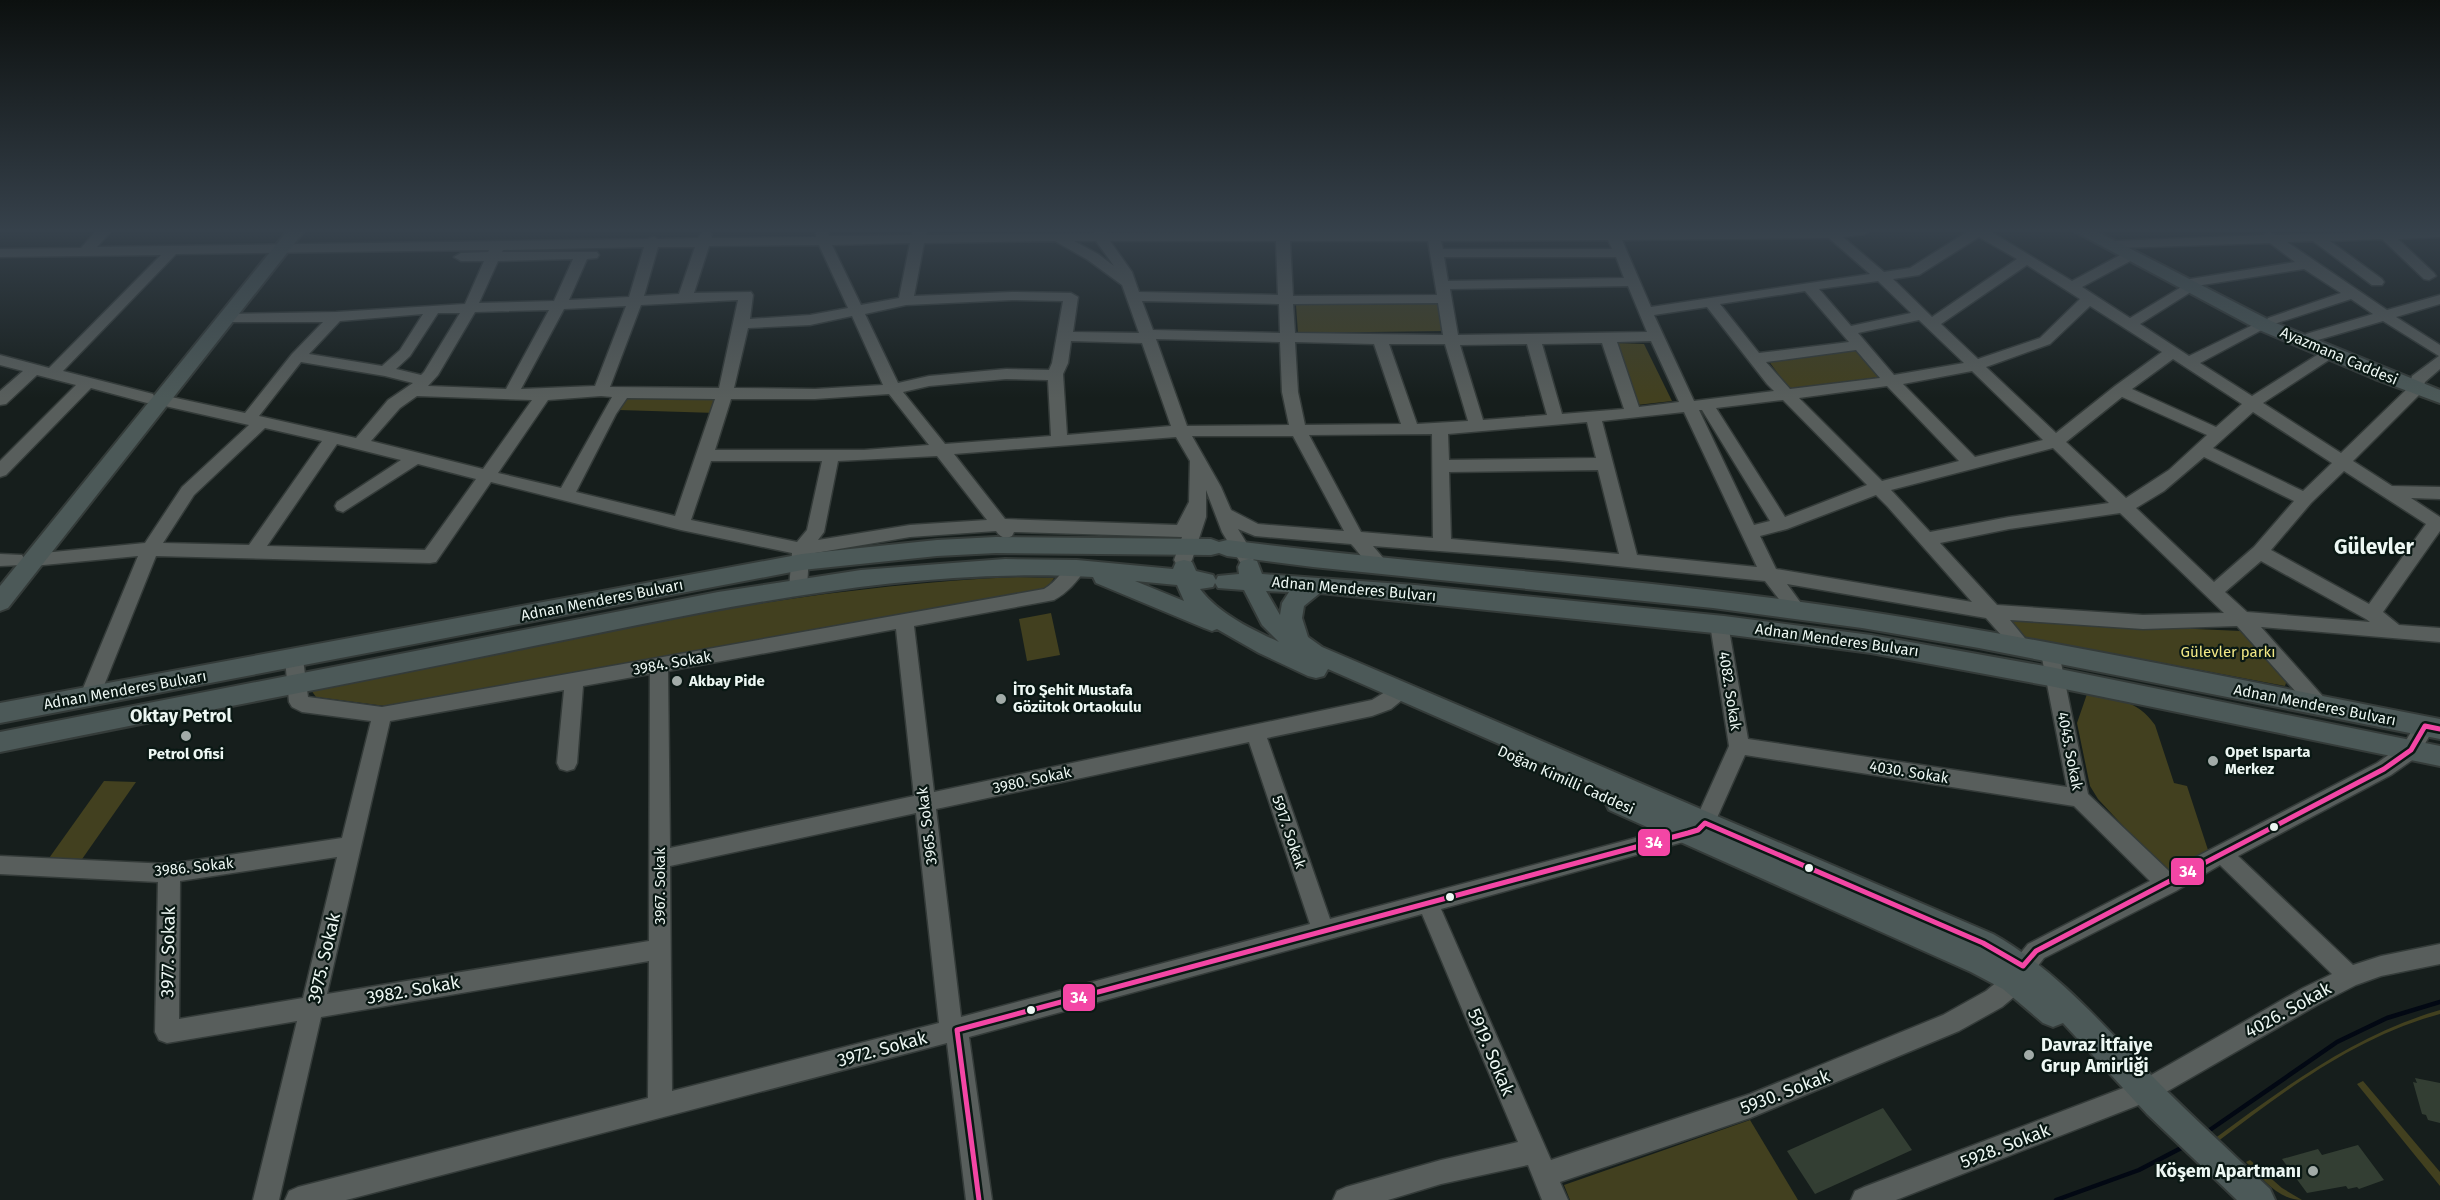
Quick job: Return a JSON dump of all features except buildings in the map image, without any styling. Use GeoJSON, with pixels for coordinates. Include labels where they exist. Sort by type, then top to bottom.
{"type":"FeatureCollection","features":[{"type":"Feature","properties":{"kind":"main road"},"geometry":{"type":"LineString","coordinates":[[155,399],[245,286]]}},
{"type":"Feature","properties":{"kind":"main road"},"geometry":{"type":"LineString","coordinates":[[0,580],[227,317],[249,286]]}},
{"type":"Feature","properties":{"kind":"main road","name":"Ayazmana Caddesi"},"geometry":{"type":"LineString","coordinates":[[2194,286],[2330,353],[2417,384],[2440,388]]}},
{"type":"Feature","properties":{"kind":"main road","name":"Ayazmana Caddesi"},"geometry":{"type":"LineString","coordinates":[[2268,323],[2311,337],[2417,384],[2440,397]]}},
{"type":"Feature","properties":{"kind":"main road","name":"Adnan Menderes Bulvarı"},"geometry":{"type":"LineString","coordinates":[[0,713],[294,659],[800,556],[1016,545],[1217,564],[1317,585],[1719,624],[1888,647],[2055,678],[2440,756]]}},
{"type":"Feature","properties":{"kind":"main road"},"geometry":{"type":"LineString","coordinates":[[0,602],[16,560]]}},
{"type":"Feature","properties":{"kind":"main road","name":"Adnan Menderes Bulvarı"},"geometry":{"type":"LineString","coordinates":[[0,742],[798,588],[918,573],[987,569],[1217,564],[1381,566],[1797,610],[2024,648],[2433,728]]}},
{"type":"Feature","properties":{"kind":"main road","name":"Doğan Kimilli Caddesi"},"geometry":{"type":"LineString","coordinates":[[1394,696],[1301,647],[1275,627],[1260,605],[1217,564],[1189,589],[1198,602],[1229,626],[1252,639],[1394,696],[1697,828],[1983,943],[2146,1091],[2259,1200]]}},
{"type":"Feature","properties":{"kind":"main road"},"geometry":{"type":"LineString","coordinates":[[1077,568],[1134,588],[1252,639]]}},
{"type":"Feature","properties":{"kind":"main road"},"geometry":{"type":"LineString","coordinates":[[1301,647],[1293,630],[1291,609],[1299,594],[1317,585]]}},
{"type":"Feature","properties":{"kind":"main road"},"geometry":{"type":"LineString","coordinates":[[0,749],[25,737]]}},
{"type":"Feature","properties":{"kind":"street"},"geometry":{"type":"LineString","coordinates":[[52,374],[137,286]]}},
{"type":"Feature","properties":{"kind":"street"},"geometry":{"type":"LineString","coordinates":[[360,444],[394,404],[430,375],[470,308],[480,286]]}},
{"type":"Feature","properties":{"kind":"street"},"geometry":{"type":"LineString","coordinates":[[511,394],[568,286]]}},
{"type":"Feature","properties":{"kind":"street"},"geometry":{"type":"LineString","coordinates":[[601,391],[640,286]]}},
{"type":"Feature","properties":{"kind":"street"},"geometry":{"type":"LineString","coordinates":[[686,299],[690,286]]}},
{"type":"Feature","properties":{"kind":"street"},"geometry":{"type":"LineString","coordinates":[[842,286],[893,389],[1016,545]]}},
{"type":"Feature","properties":{"kind":"street"},"geometry":{"type":"LineString","coordinates":[[906,301],[909,286]]}},
{"type":"Feature","properties":{"kind":"street"},"geometry":{"type":"LineString","coordinates":[[1130,286],[1181,431],[1214,487],[1224,514],[1217,564]]}},
{"type":"Feature","properties":{"kind":"street"},"geometry":{"type":"LineString","coordinates":[[1149,286],[1286,300],[1558,286]]}},
{"type":"Feature","properties":{"kind":"street"},"geometry":{"type":"LineString","coordinates":[[1285,286],[1290,392],[1298,430],[1356,538],[1381,566]]}},
{"type":"Feature","properties":{"kind":"street"},"geometry":{"type":"LineString","coordinates":[[1442,286],[1451,338],[1477,426]]}},
{"type":"Feature","properties":{"kind":"street"},"geometry":{"type":"LineString","coordinates":[[1635,286],[1656,336],[1697,404],[1781,525]]}},
{"type":"Feature","properties":{"kind":"street"},"geometry":{"type":"LineString","coordinates":[[1645,312],[1809,286],[1891,381],[1972,464]]}},
{"type":"Feature","properties":{"kind":"street"},"geometry":{"type":"LineString","coordinates":[[1891,286],[2242,619],[2320,706]]}},
{"type":"Feature","properties":{"kind":"street"},"geometry":{"type":"LineString","coordinates":[[1848,331],[1925,320],[1982,286]]}},
{"type":"Feature","properties":{"kind":"street"},"geometry":{"type":"LineString","coordinates":[[2130,324],[2190,286]]}},
{"type":"Feature","properties":{"kind":"street"},"geometry":{"type":"LineString","coordinates":[[2340,286],[2440,352]]}},
{"type":"Feature","properties":{"kind":"street"},"geometry":{"type":"LineString","coordinates":[[2072,287],[2438,523],[2372,614]]}},
{"type":"Feature","properties":{"kind":"street"},"geometry":{"type":"LineString","coordinates":[[2189,362],[2268,323],[2352,294]]}},
{"type":"Feature","properties":{"kind":"street"},"geometry":{"type":"LineString","coordinates":[[227,317],[336,317],[434,309],[635,302],[746,295],[743,324],[726,394],[681,524]]}},
{"type":"Feature","properties":{"kind":"street"},"geometry":{"type":"LineString","coordinates":[[743,324],[810,320],[906,301],[1012,296],[1071,297],[1060,363],[1055,374],[1059,442]]}},
{"type":"Feature","properties":{"kind":"street"},"geometry":{"type":"LineString","coordinates":[[704,455],[864,456],[940,448],[1059,442],[1181,431],[1440,429],[1633,413],[1891,381],[1974,366],[2045,341],[2090,298]]}},
{"type":"Feature","properties":{"kind":"street"},"geometry":{"type":"LineString","coordinates":[[2311,337],[2384,314],[2440,300]]}},
{"type":"Feature","properties":{"kind":"street"},"geometry":{"type":"LineString","coordinates":[[1711,302],[1787,394],[1926,538],[2024,648]]}},
{"type":"Feature","properties":{"kind":"street"},"geometry":{"type":"LineString","coordinates":[[385,371],[405,353],[434,309]]}},
{"type":"Feature","properties":{"kind":"street"},"geometry":{"type":"LineString","coordinates":[[89,698],[150,549],[188,491],[255,421],[297,357],[336,317]]}},
{"type":"Feature","properties":{"kind":"street"},"geometry":{"type":"LineString","coordinates":[[1065,336],[1533,339],[1608,339],[1656,336]]}},
{"type":"Feature","properties":{"kind":"street"},"geometry":{"type":"LineString","coordinates":[[1379,338],[1411,429]]}},
{"type":"Feature","properties":{"kind":"street"},"geometry":{"type":"LineString","coordinates":[[1533,339],[1556,419]]}},
{"type":"Feature","properties":{"kind":"street"},"geometry":{"type":"LineString","coordinates":[[1608,339],[1633,413]]}},
{"type":"Feature","properties":{"kind":"street"},"geometry":{"type":"LineString","coordinates":[[1756,358],[1860,345]]}},
{"type":"Feature","properties":{"kind":"street"},"geometry":{"type":"LineString","coordinates":[[1749,532],[1781,525],[1879,488],[2056,442],[2173,352]]}},
{"type":"Feature","properties":{"kind":"street"},"geometry":{"type":"LineString","coordinates":[[1926,538],[2009,523],[2123,507],[2139,500],[2202,449],[2253,403],[2330,353]]}},
{"type":"Feature","properties":{"kind":"street"},"geometry":{"type":"LineString","coordinates":[[297,357],[385,371],[419,386],[543,395],[601,391],[815,394],[893,389],[929,381],[1006,374],[1044,376],[1055,374]]}},
{"type":"Feature","properties":{"kind":"street"},"geometry":{"type":"LineString","coordinates":[[0,360],[155,399],[360,444],[800,556],[910,531],[1000,525],[1182,531],[1198,501]]}},
{"type":"Feature","properties":{"kind":"street"},"geometry":{"type":"LineString","coordinates":[[2214,592],[2260,552],[2305,499],[2345,461],[2440,361]]}},
{"type":"Feature","properties":{"kind":"street"},"geometry":{"type":"LineString","coordinates":[[0,400],[33,369]]}},
{"type":"Feature","properties":{"kind":"street"},"geometry":{"type":"LineString","coordinates":[[0,471],[87,383]]}},
{"type":"Feature","properties":{"kind":"street"},"geometry":{"type":"LineString","coordinates":[[2121,390],[2219,434]]}},
{"type":"Feature","properties":{"kind":"street"},"geometry":{"type":"LineString","coordinates":[[565,495],[609,413],[623,393]]}},
{"type":"Feature","properties":{"kind":"street"},"geometry":{"type":"LineString","coordinates":[[16,560],[150,549],[255,550],[430,557],[543,395]]}},
{"type":"Feature","properties":{"kind":"street"},"geometry":{"type":"LineString","coordinates":[[1697,404],[1749,532],[1770,575],[1797,610]]}},
{"type":"Feature","properties":{"kind":"street"},"geometry":{"type":"LineString","coordinates":[[1593,416],[1630,561]]}},
{"type":"Feature","properties":{"kind":"street"},"geometry":{"type":"LineString","coordinates":[[1440,429],[1442,544]]}},
{"type":"Feature","properties":{"kind":"street"},"geometry":{"type":"LineString","coordinates":[[255,550],[333,438]]}},
{"type":"Feature","properties":{"kind":"street"},"geometry":{"type":"LineString","coordinates":[[2202,449],[2305,499]]}},
{"type":"Feature","properties":{"kind":"street"},"geometry":{"type":"LineString","coordinates":[[798,588],[800,556],[815,532],[831,456]]}},
{"type":"Feature","properties":{"kind":"street"},"geometry":{"type":"LineString","coordinates":[[343,506],[416,458]]}},
{"type":"Feature","properties":{"kind":"street"},"geometry":{"type":"LineString","coordinates":[[1198,461],[1197,517],[1217,564]]}},
{"type":"Feature","properties":{"kind":"street"},"geometry":{"type":"LineString","coordinates":[[1441,466],[1605,464]]}},
{"type":"Feature","properties":{"kind":"street"},"geometry":{"type":"LineString","coordinates":[[2391,492],[2440,493]]}},
{"type":"Feature","properties":{"kind":"street"},"geometry":{"type":"LineString","coordinates":[[1224,514],[1254,530],[1442,544],[1770,575],[1991,612],[2143,622],[2242,619],[2440,635]]}},
{"type":"Feature","properties":{"kind":"street"},"geometry":{"type":"LineString","coordinates":[[2260,552],[2372,614],[2396,632]]}},
{"type":"Feature","properties":{"kind":"street","name":"3984. Sokak"},"geometry":{"type":"LineString","coordinates":[[294,659],[298,702],[382,715],[1048,596],[1059,589],[1077,568]]}},
{"type":"Feature","properties":{"kind":"street","name":"3965. Sokak"},"geometry":{"type":"LineString","coordinates":[[904,621],[954,1030],[979,1200]]}},
{"type":"Feature","properties":{"kind":"street","name":"4082. Sokak"},"geometry":{"type":"LineString","coordinates":[[1697,828],[1739,746],[1719,624]]}},
{"type":"Feature","properties":{"kind":"street","name":"4045. Sokak"},"geometry":{"type":"LineString","coordinates":[[2050,653],[2079,798],[2168,884]]}},
{"type":"Feature","properties":{"kind":"street","name":"3967. Sokak"},"geometry":{"type":"LineString","coordinates":[[659,666],[660,1107]]}},
{"type":"Feature","properties":{"kind":"street"},"geometry":{"type":"LineString","coordinates":[[567,763],[574,681]]}},
{"type":"Feature","properties":{"kind":"street","name":"3980. Sokak"},"geometry":{"type":"LineString","coordinates":[[660,859],[1372,708],[1394,696]]}},
{"type":"Feature","properties":{"kind":"street","name":"3975. Sokak"},"geometry":{"type":"LineString","coordinates":[[266,1200],[382,715]]}},
{"type":"Feature","properties":{"kind":"street"},"geometry":{"type":"LineString","coordinates":[[2411,750],[2433,728]]}},
{"type":"Feature","properties":{"kind":"street","name":"5917. Sokak"},"geometry":{"type":"LineString","coordinates":[[1255,732],[1323,931]]}},
{"type":"Feature","properties":{"kind":"street","name":"4030. Sokak"},"geometry":{"type":"LineString","coordinates":[[1739,746],[2079,798]]}},
{"type":"Feature","properties":{"kind":"street","name":"5930. Sokak"},"geometry":{"type":"LineString","coordinates":[[1544,1174],[1750,1106],[1892,1049],[1975,1011],[1994,999],[2036,951],[2168,884],[2384,769],[2411,750]]}},
{"type":"Feature","properties":{"kind":"street","name":"3972. Sokak"},"geometry":{"type":"LineString","coordinates":[[298,1200],[954,1030],[1428,903],[1697,828]]}},
{"type":"Feature","properties":{"kind":"street","name":"3986. Sokak"},"geometry":{"type":"LineString","coordinates":[[0,865],[170,873],[351,846]]}},
{"type":"Feature","properties":{"kind":"street"},"geometry":{"type":"LineString","coordinates":[[2223,855],[2350,977]]}},
{"type":"Feature","properties":{"kind":"street","name":"3977. Sokak"},"geometry":{"type":"LineString","coordinates":[[167,1032],[170,873]]}},
{"type":"Feature","properties":{"kind":"street","name":"5919. Sokak"},"geometry":{"type":"LineString","coordinates":[[1428,903],[1555,1200]]}},
{"type":"Feature","properties":{"kind":"street","name":"3982. Sokak"},"geometry":{"type":"LineString","coordinates":[[167,1032],[660,949]]}},
{"type":"Feature","properties":{"kind":"street","name":"4026. Sokak"},"geometry":{"type":"LineString","coordinates":[[2146,1091],[2311,996],[2350,977],[2381,966],[2440,954]]}},
{"type":"Feature","properties":{"kind":"street","name":"5928. Sokak"},"geometry":{"type":"LineString","coordinates":[[1864,1200],[2146,1091]]}},
{"type":"Feature","properties":{"kind":"street"},"geometry":{"type":"LineString","coordinates":[[1346,1200],[1441,1172],[1534,1151]]}},
{"type":"Feature","properties":{"kind":"green space"},"geometry":{"type":"Polygon","coordinates":[[[1439,304],[1443,331],[1298,333],[1296,305],[1439,304]]]}},
{"type":"Feature","properties":{"kind":"green space"},"geometry":{"type":"Polygon","coordinates":[[[1617,343],[1644,344],[1672,401],[1637,405],[1617,343]]]}},
{"type":"Feature","properties":{"kind":"green space"},"geometry":{"type":"Polygon","coordinates":[[[1856,349],[1879,377],[1789,389],[1768,360],[1856,349]]]}},
{"type":"Feature","properties":{"kind":"green space"},"geometry":{"type":"Polygon","coordinates":[[[626,396],[722,398],[716,413],[619,410],[626,396]]]}},
{"type":"Feature","properties":{"kind":"green space"},"geometry":{"type":"Polygon","coordinates":[[[1017,577],[1054,578],[1046,590],[385,706],[316,697],[311,690],[574,637],[750,605],[839,592],[1017,577]]]}},
{"type":"Feature","properties":{"kind":"green space"},"geometry":{"type":"Polygon","coordinates":[[[1051,613],[1060,655],[1027,661],[1019,619],[1051,613]]]}},
{"type":"Feature","properties":{"kind":"green space","name":"Gülevler parkı"},"geometry":{"type":"Polygon","coordinates":[[[2012,621],[2241,631],[2287,680],[2285,686],[2019,636],[2012,627],[2012,621]]]}},
{"type":"Feature","properties":{"kind":"green space"},"geometry":{"type":"Polygon","coordinates":[[[2087,694],[2133,705],[2148,716],[2155,725],[2174,783],[2187,786],[2208,850],[2166,872],[2098,799],[2090,786],[2077,723],[2087,694]]]}},
{"type":"Feature","properties":{"kind":"green space"},"geometry":{"type":"Polygon","coordinates":[[[104,781],[136,782],[80,862],[47,861],[104,781]]]}},
{"type":"Feature","properties":{"kind":"green space"},"geometry":{"type":"Polygon","coordinates":[[[2440,1010],[2440,1014],[2379,1036],[2350,1051],[2295,1085],[2217,1142],[2214,1139],[2267,1100],[2349,1048],[2378,1033],[2440,1010]]]}},
{"type":"Feature","properties":{"kind":"green space"},"geometry":{"type":"Polygon","coordinates":[[[2363,1081],[2440,1172],[2440,1186],[2357,1084],[2363,1081]]]}},
{"type":"Feature","properties":{"kind":"green space"},"geometry":{"type":"Polygon","coordinates":[[[1750,1120],[1798,1200],[1570,1200],[1564,1185],[1750,1120]]]}},
{"type":"Feature","properties":{"kind":"green space"},"geometry":{"type":"Polygon","coordinates":[[[2250,1160],[2282,1188],[2302,1200],[2285,1196],[2271,1187],[2246,1162],[2250,1160]]]}},
{"type":"Feature","properties":{"kind":"waterway"},"geometry":{"type":"LineString","coordinates":[[2204,1134],[2337,1042],[2387,1018],[2440,1002]]}},
{"type":"Feature","properties":{"kind":"waterway"},"geometry":{"type":"LineString","coordinates":[[2056,1200],[2139,1170],[2185,1146]]}},
{"type":"Feature","properties":{"kind":"transit line","name":"34"},"geometry":{"type":"LineString","coordinates":[[979,1200],[957,1030],[1688,833],[1698,830],[1705,823],[1983,943],[2023,966],[2036,951],[2384,769],[2411,750],[2425,726],[2440,729]]}},
{"type":"Feature","properties":{"kind":"place","name":"Akbay Pide"},"geometry":{"type":"Point","coordinates":[677,681]}},
{"type":"Feature","properties":{"kind":"place","name":"İTO Şehit Mustafa Gözütok Ortaokulu"},"geometry":{"type":"Point","coordinates":[1001,699]}},
{"type":"Feature","properties":{"kind":"place","name":"Petrol Ofisi"},"geometry":{"type":"Point","coordinates":[186,736]}},
{"type":"Feature","properties":{"kind":"place","name":"Opet Isparta Merkez"},"geometry":{"type":"Point","coordinates":[2213,761]}},
{"type":"Feature","properties":{"kind":"place","name":"Davraz İtfaiye Grup Amirliği"},"geometry":{"type":"Point","coordinates":[2029,1055]}},
{"type":"Feature","properties":{"kind":"place","name":"Köşem Apartmanı"},"geometry":{"type":"Point","coordinates":[2313,1171]}},
{"type":"Feature","properties":{"kind":"district","name":"Gülevler"},"geometry":{"type":"Point","coordinates":[2374,547]}},
{"type":"Feature","properties":{"kind":"district","name":"Oktay Petrol"},"geometry":{"type":"Point","coordinates":[181,716]}}]}
